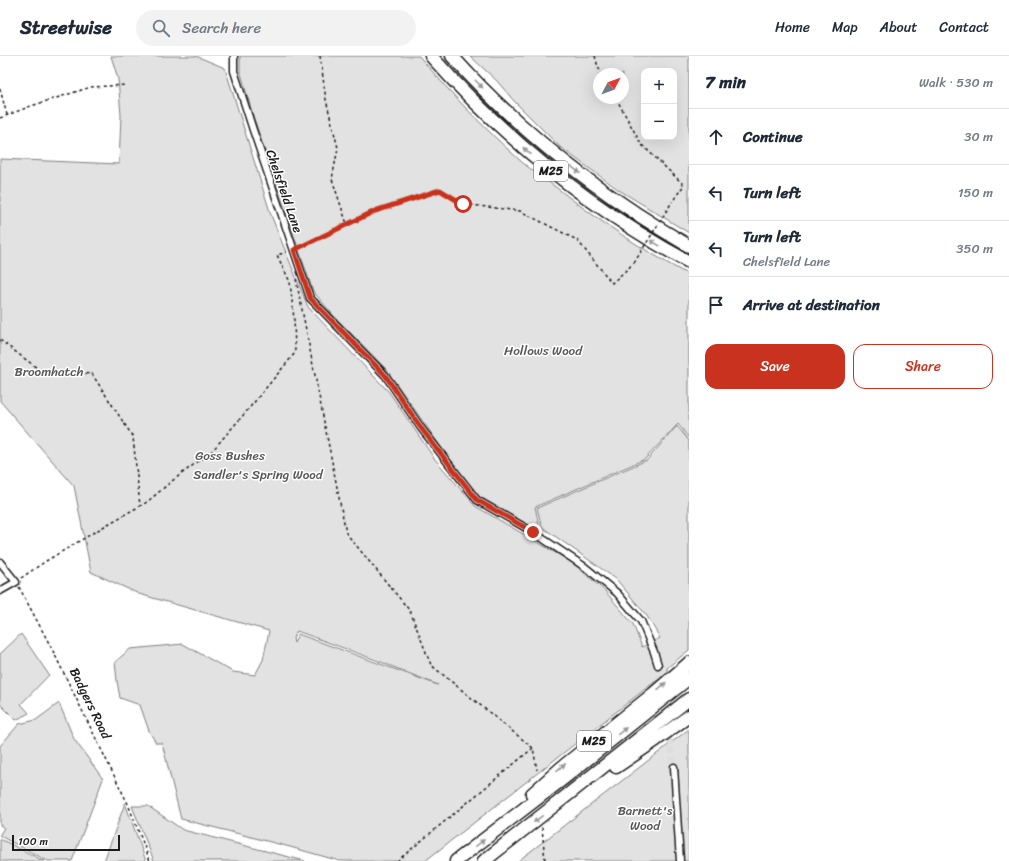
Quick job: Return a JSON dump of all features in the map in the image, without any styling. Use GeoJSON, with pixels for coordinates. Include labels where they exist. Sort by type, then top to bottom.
{"type":"FeatureCollection","features":[{"type":"Feature","properties":{"kind":"highway","name":"M25"},"geometry":{"type":"LineString","coordinates":[[431,56],[464,92],[491,118],[551,171],[597,206],[621,222],[689,262]]}},
{"type":"Feature","properties":{"kind":"highway","name":"M25"},"geometry":{"type":"LineString","coordinates":[[452,56],[521,125],[566,163],[625,206],[689,246]]}},
{"type":"Feature","properties":{"kind":"highway","name":"M25"},"geometry":{"type":"LineString","coordinates":[[504,824],[539,787],[560,768],[641,704],[689,663]]}},
{"type":"Feature","properties":{"kind":"highway","name":"M25"},"geometry":{"type":"LineString","coordinates":[[456,861],[689,678]]}},
{"type":"Feature","properties":{"kind":"highway","name":"M25"},"geometry":{"type":"LineString","coordinates":[[484,861],[689,699]]}},
{"type":"Feature","properties":{"kind":"highway","name":"M25"},"geometry":{"type":"LineString","coordinates":[[569,795],[656,740],[689,716]]}},
{"type":"Feature","properties":{"kind":"street","name":"Chelsfield Lane"},"geometry":{"type":"LineString","coordinates":[[234,56],[234,71],[310,298],[385,375],[421,428],[477,500],[540,536],[585,567],[617,593],[642,621],[658,665]]}},
{"type":"Feature","properties":{"kind":"street"},"geometry":{"type":"LineString","coordinates":[[0,562],[16,582],[0,591]]}},
{"type":"Feature","properties":{"kind":"street"},"geometry":{"type":"LineString","coordinates":[[674,767],[680,861]]}},
{"type":"Feature","properties":{"kind":"path"},"geometry":{"type":"LineString","coordinates":[[320,56],[326,100],[338,148],[332,179],[347,224]]}},
{"type":"Feature","properties":{"kind":"path"},"geometry":{"type":"LineString","coordinates":[[596,56],[598,68]]}},
{"type":"Feature","properties":{"kind":"path"},"geometry":{"type":"LineString","coordinates":[[0,118],[91,88],[126,85]]}},
{"type":"Feature","properties":{"kind":"path"},"geometry":{"type":"LineString","coordinates":[[0,89],[7,115]]}},
{"type":"Feature","properties":{"kind":"path"},"geometry":{"type":"LineString","coordinates":[[16,582],[46,561],[148,502],[172,481],[212,451],[295,353],[294,319],[290,282],[277,255],[294,250],[375,211],[440,190],[463,204],[520,211],[577,240],[612,282],[634,263],[684,185],[641,144],[619,104]]}},
{"type":"Feature","properties":{"kind":"path"},"geometry":{"type":"LineString","coordinates":[[295,275],[346,533],[410,611],[431,665],[533,748],[537,770]]}},
{"type":"Feature","properties":{"kind":"path"},"geometry":{"type":"LineString","coordinates":[[0,340],[41,371],[92,374],[133,437],[140,506]]}},
{"type":"Feature","properties":{"kind":"path","name":"Badgers Road"},"geometry":{"type":"LineString","coordinates":[[16,582],[52,647],[128,804],[150,861]]}},
{"type":"Feature","properties":{"kind":"path"},"geometry":{"type":"LineString","coordinates":[[397,861],[533,748]]}},
{"type":"Feature","properties":{"kind":"path"},"geometry":{"type":"LineString","coordinates":[[542,827],[545,861]]}},
{"type":"Feature","properties":{"kind":"green space","name":"Goss Bushes"},"geometry":{"type":"Polygon","coordinates":[[[111,56],[196,56],[225,68],[271,215],[308,307],[389,392],[434,458],[475,506],[573,563],[605,591],[633,624],[642,647],[660,638],[647,616],[616,579],[542,527],[537,508],[647,460],[677,426],[689,441],[689,650],[667,668],[667,672],[425,861],[340,861],[181,819],[162,743],[156,743],[149,731],[140,705],[120,698],[115,662],[130,649],[183,644],[233,672],[255,675],[263,660],[269,631],[139,594],[91,572],[74,486],[0,401],[0,159],[119,164],[121,115],[118,79],[111,56]],[[297,631],[293,638],[294,643],[298,634],[438,685],[297,631]]]}},
{"type":"Feature","properties":{"kind":"green space","name":"Hollows Wood"},"geometry":{"type":"Polygon","coordinates":[[[240,56],[419,56],[469,111],[523,163],[605,223],[655,256],[689,275],[689,438],[678,424],[645,459],[535,507],[540,529],[529,526],[479,497],[453,464],[386,369],[333,315],[313,291],[254,119],[240,70],[240,56]]]}},
{"type":"Feature","properties":{"kind":"green space"},"geometry":{"type":"Polygon","coordinates":[[[470,56],[689,56],[689,233],[619,190],[560,147],[514,101],[497,81],[470,56]]]}},
{"type":"Feature","properties":{"kind":"green space"},"geometry":{"type":"Polygon","coordinates":[[[21,634],[49,675],[21,704],[29,713],[16,720],[0,704],[0,654],[21,634]]]}},
{"type":"Feature","properties":{"kind":"green space"},"geometry":{"type":"Polygon","coordinates":[[[59,703],[74,739],[103,779],[72,861],[48,861],[0,836],[4,828],[0,825],[0,746],[19,724],[36,720],[59,703]]]}},
{"type":"Feature","properties":{"kind":"green space","name":"Barnett's Wood"},"geometry":{"type":"Polygon","coordinates":[[[689,729],[689,861],[518,861],[689,729]]]}},
{"type":"Feature","properties":{"kind":"green space"},"geometry":{"type":"Polygon","coordinates":[[[125,803],[146,861],[104,861],[125,803]]]}},
{"type":"Feature","properties":{"kind":"green space"},"geometry":{"type":"Polygon","coordinates":[[[132,806],[148,806],[183,830],[305,861],[154,861],[132,806]]]}},
{"type":"Feature","properties":{"kind":"green space"},"geometry":{"type":"Polygon","coordinates":[[[0,840],[2,840],[44,861],[0,861],[0,840]]]}},
{"type":"Feature","properties":{"kind":"tunnel"},"geometry":{"type":"LineString","coordinates":[[658,665],[661,687]]}},
{"type":"Feature","properties":{"kind":"tunnel"},"geometry":{"type":"LineString","coordinates":[[668,730],[674,767]]}},
{"type":"Feature","properties":{"kind":"route"},"geometry":{"type":"LineString","coordinates":[[463,204],[440,190],[375,211],[294,250],[310,298],[385,375],[421,428],[477,500],[533,532]]}},
{"type":"Feature","properties":{"kind":"park label","name":"Broomhatch"},"geometry":{"type":"Point","coordinates":[49,371]}},
{"type":"Feature","properties":{"kind":"park label","name":"Sandler's Spring Wood"},"geometry":{"type":"Point","coordinates":[258,474]}}]}
